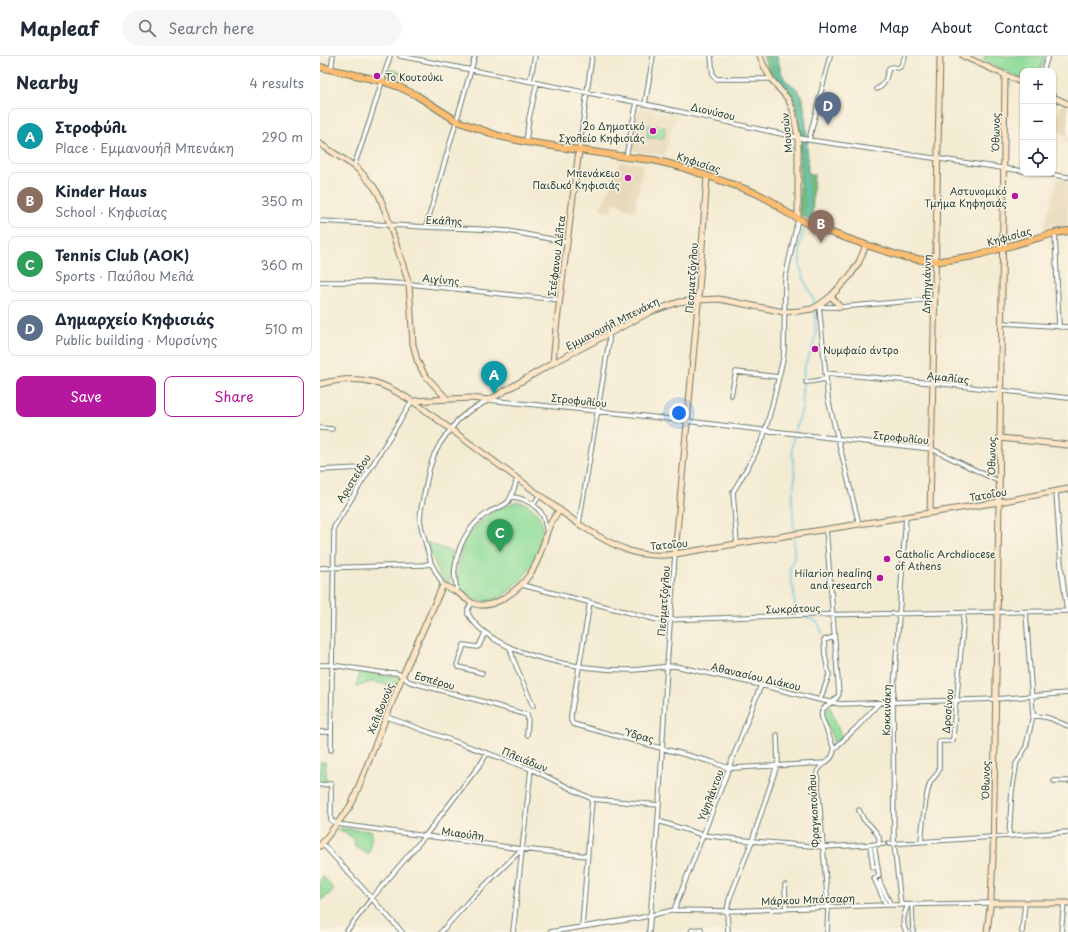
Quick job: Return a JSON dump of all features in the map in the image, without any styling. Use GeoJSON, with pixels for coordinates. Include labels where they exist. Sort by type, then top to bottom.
{"type":"FeatureCollection","features":[{"type":"Feature","properties":{"kind":"main road","name":"Κηφισίας"},"geometry":{"type":"LineString","coordinates":[[320,67],[382,81],[399,87],[416,95],[457,121],[494,135],[526,142],[668,163],[745,188],[758,194],[803,221],[866,245],[904,257],[936,262],[965,258],[1055,233],[1068,231]]}},
{"type":"Feature","properties":{"kind":"street"},"geometry":{"type":"LineString","coordinates":[[332,70],[333,56]]}},
{"type":"Feature","properties":{"kind":"street"},"geometry":{"type":"LineString","coordinates":[[354,166],[389,56]]}},
{"type":"Feature","properties":{"kind":"street","name":"Διονύσου"},"geometry":{"type":"LineString","coordinates":[[400,56],[637,102],[808,140],[1020,171]]}},
{"type":"Feature","properties":{"kind":"street"},"geometry":{"type":"LineString","coordinates":[[426,227],[475,56]]}},
{"type":"Feature","properties":{"kind":"street"},"geometry":{"type":"LineString","coordinates":[[530,82],[535,56]]}},
{"type":"Feature","properties":{"kind":"street"},"geometry":{"type":"LineString","coordinates":[[579,150],[592,56]]}},
{"type":"Feature","properties":{"kind":"street"},"geometry":{"type":"LineString","coordinates":[[645,104],[653,56]]}},
{"type":"Feature","properties":{"kind":"street"},"geometry":{"type":"LineString","coordinates":[[712,56],[714,78],[771,79]]}},
{"type":"Feature","properties":{"kind":"street","name":"Μουσών"},"geometry":{"type":"LineString","coordinates":[[760,56],[771,79],[788,99],[793,110],[798,138],[803,221]]}},
{"type":"Feature","properties":{"kind":"street"},"geometry":{"type":"LineString","coordinates":[[808,140],[830,56]]}},
{"type":"Feature","properties":{"kind":"street"},"geometry":{"type":"LineString","coordinates":[[877,89],[882,87],[884,84],[889,68],[898,68],[901,66],[905,56]]}},
{"type":"Feature","properties":{"kind":"street","name":"Δηληγιάννη"},"geometry":{"type":"LineString","coordinates":[[930,512],[940,56]]}},
{"type":"Feature","properties":{"kind":"street"},"geometry":{"type":"LineString","coordinates":[[963,56],[1020,82]]}},
{"type":"Feature","properties":{"kind":"street"},"geometry":{"type":"LineString","coordinates":[[1044,68],[1048,56]]}},
{"type":"Feature","properties":{"kind":"street","name":"Όθωνος"},"geometry":{"type":"LineString","coordinates":[[987,932],[991,903],[996,699],[1005,75]]}},
{"type":"Feature","properties":{"kind":"street"},"geometry":{"type":"LineString","coordinates":[[526,142],[529,118],[537,83]]}},
{"type":"Feature","properties":{"kind":"street"},"geometry":{"type":"LineString","coordinates":[[1056,98],[1068,104]]}},
{"type":"Feature","properties":{"kind":"street"},"geometry":{"type":"LineString","coordinates":[[626,157],[637,102]]}},
{"type":"Feature","properties":{"kind":"street"},"geometry":{"type":"LineString","coordinates":[[320,144],[354,166],[365,176],[376,191],[383,205],[409,284],[416,355],[424,374],[446,398]]}},
{"type":"Feature","properties":{"kind":"street","name":"Στέφανου Δέλτα"},"geometry":{"type":"LineString","coordinates":[[553,364],[556,329],[579,150]]}},
{"type":"Feature","properties":{"kind":"street"},"geometry":{"type":"LineString","coordinates":[[1056,175],[1068,177]]}},
{"type":"Feature","properties":{"kind":"street","name":"Πεσματζόγλου"},"geometry":{"type":"LineString","coordinates":[[649,932],[658,821],[675,554],[698,300],[707,176]]}},
{"type":"Feature","properties":{"kind":"street","name":"Εκάλης"},"geometry":{"type":"LineString","coordinates":[[320,221],[508,231],[567,242]]}},
{"type":"Feature","properties":{"kind":"street"},"geometry":{"type":"LineString","coordinates":[[737,544],[733,492],[753,458],[766,430],[784,351],[785,279],[803,221]]}},
{"type":"Feature","properties":{"kind":"street"},"geometry":{"type":"LineString","coordinates":[[1055,233],[1060,326]]}},
{"type":"Feature","properties":{"kind":"street","name":"Εμμανουήλ Μπενάκη"},"geometry":{"type":"LineString","coordinates":[[443,585],[431,564],[420,520],[421,509],[424,489],[431,462],[441,442],[450,429],[464,414],[650,312],[679,302],[722,300],[784,312],[812,309],[831,296],[850,276],[860,262],[866,245]]}},
{"type":"Feature","properties":{"kind":"street","name":"Αιγίνης"},"geometry":{"type":"LineString","coordinates":[[320,282],[409,284],[560,300]]}},
{"type":"Feature","properties":{"kind":"street"},"geometry":{"type":"LineString","coordinates":[[831,296],[840,306]]}},
{"type":"Feature","properties":{"kind":"street"},"geometry":{"type":"LineString","coordinates":[[859,524],[828,399],[819,305],[824,307],[935,299]]}},
{"type":"Feature","properties":{"kind":"street"},"geometry":{"type":"LineString","coordinates":[[1002,323],[1068,327]]}},
{"type":"Feature","properties":{"kind":"street"},"geometry":{"type":"LineString","coordinates":[[579,523],[609,342],[609,334]]}},
{"type":"Feature","properties":{"kind":"street"},"geometry":{"type":"LineString","coordinates":[[731,395],[736,372],[778,377]]}},
{"type":"Feature","properties":{"kind":"street","name":"Αμαλίας"},"geometry":{"type":"LineString","coordinates":[[825,373],[1068,398]]}},
{"type":"Feature","properties":{"kind":"street"},"geometry":{"type":"LineString","coordinates":[[806,382],[826,379]]}},
{"type":"Feature","properties":{"kind":"street","name":"Τατοΐου"},"geometry":{"type":"LineString","coordinates":[[320,384],[344,380],[365,380],[384,385],[412,401],[579,523],[611,542],[630,551],[646,555],[661,556],[675,554],[999,502],[1068,489]]}},
{"type":"Feature","properties":{"kind":"street"},"geometry":{"type":"LineString","coordinates":[[412,401],[446,398]]}},
{"type":"Feature","properties":{"kind":"street","name":"Στροφυλίου"},"geometry":{"type":"LineString","coordinates":[[446,398],[471,398],[597,411],[932,449],[1000,482]]}},
{"type":"Feature","properties":{"kind":"street","name":"Αριστείδου"},"geometry":{"type":"LineString","coordinates":[[331,750],[334,527],[412,401]]}},
{"type":"Feature","properties":{"kind":"street"},"geometry":{"type":"LineString","coordinates":[[320,428],[332,429]]}},
{"type":"Feature","properties":{"kind":"street"},"geometry":{"type":"LineString","coordinates":[[1000,438],[1068,445]]}},
{"type":"Feature","properties":{"kind":"street"},"geometry":{"type":"LineString","coordinates":[[320,470],[361,468],[369,470]]}},
{"type":"Feature","properties":{"kind":"street"},"geometry":{"type":"LineString","coordinates":[[457,592],[454,569],[460,548],[467,534],[479,519],[507,503],[511,497],[517,478]]}},
{"type":"Feature","properties":{"kind":"street"},"geometry":{"type":"LineString","coordinates":[[1056,491],[1061,566],[1067,611]]}},
{"type":"Feature","properties":{"kind":"street"},"geometry":{"type":"LineString","coordinates":[[533,505],[540,495]]}},
{"type":"Feature","properties":{"kind":"street"},"geometry":{"type":"LineString","coordinates":[[511,497],[523,499],[538,509],[543,516],[547,531]]}},
{"type":"Feature","properties":{"kind":"street"},"geometry":{"type":"LineString","coordinates":[[443,585],[457,592],[472,603],[480,605],[498,601],[513,592],[534,570],[549,524],[560,510]]}},
{"type":"Feature","properties":{"kind":"street","name":"Κοκκινάκη"},"geometry":{"type":"LineString","coordinates":[[901,905],[894,844],[893,702],[906,516]]}},
{"type":"Feature","properties":{"kind":"street"},"geometry":{"type":"LineString","coordinates":[[826,529],[839,694],[836,700],[823,708],[821,714],[834,749]]}},
{"type":"Feature","properties":{"kind":"street"},"geometry":{"type":"LineString","coordinates":[[320,568],[431,564]]}},
{"type":"Feature","properties":{"kind":"street","name":"Σωκράτους"},"geometry":{"type":"LineString","coordinates":[[522,584],[658,620],[799,615],[1067,611]]}},
{"type":"Feature","properties":{"kind":"street","name":"Χελιδονούς"},"geometry":{"type":"LineString","coordinates":[[321,844],[353,801],[402,677],[443,585]]}},
{"type":"Feature","properties":{"kind":"street","name":"Ύδρας"},"geometry":{"type":"LineString","coordinates":[[590,602],[571,716],[571,721],[573,724],[729,768],[826,763]]}},
{"type":"Feature","properties":{"kind":"street","name":"Αθανασίου Διάκου"},"geometry":{"type":"LineString","coordinates":[[472,603],[468,609],[468,614],[479,628],[510,648],[558,663],[579,667],[641,670],[675,666],[840,704],[996,699],[1068,693]]}},
{"type":"Feature","properties":{"kind":"street"},"geometry":{"type":"LineString","coordinates":[[1009,836],[1012,791],[1016,764],[1026,746],[1033,715],[1026,612]]}},
{"type":"Feature","properties":{"kind":"street","name":"Δροσίνου"},"geometry":{"type":"LineString","coordinates":[[921,842],[930,782],[939,773],[939,742],[953,740],[964,613]]}},
{"type":"Feature","properties":{"kind":"street"},"geometry":{"type":"LineString","coordinates":[[482,673],[459,668],[458,665],[464,645],[479,646],[485,633]]}},
{"type":"Feature","properties":{"kind":"street"},"geometry":{"type":"LineString","coordinates":[[820,700],[829,675],[824,640],[834,637]]}},
{"type":"Feature","properties":{"kind":"street"},"geometry":{"type":"LineString","coordinates":[[510,648],[533,706]]}},
{"type":"Feature","properties":{"kind":"street","name":"Εσπέρου"},"geometry":{"type":"LineString","coordinates":[[320,665],[332,664],[399,674],[410,682],[527,715],[527,735]]}},
{"type":"Feature","properties":{"kind":"street","name":"Υψηλάντου"},"geometry":{"type":"LineString","coordinates":[[674,910],[761,685]]}},
{"type":"Feature","properties":{"kind":"street","name":"Φραγκοπούλου"},"geometry":{"type":"LineString","coordinates":[[827,932],[828,907],[817,774],[820,767],[833,755],[834,749],[857,727],[878,703]]}},
{"type":"Feature","properties":{"kind":"street"},"geometry":{"type":"LineString","coordinates":[[1033,715],[1049,718],[1068,726]]}},
{"type":"Feature","properties":{"kind":"street","name":"Πλειάδων"},"geometry":{"type":"LineString","coordinates":[[387,717],[531,769],[592,798],[659,805]]}},
{"type":"Feature","properties":{"kind":"street"},"geometry":{"type":"LineString","coordinates":[[320,732],[331,732]]}},
{"type":"Feature","properties":{"kind":"street"},"geometry":{"type":"LineString","coordinates":[[728,932],[727,911],[729,900],[752,841],[778,762],[776,735]]}},
{"type":"Feature","properties":{"kind":"street"},"geometry":{"type":"LineString","coordinates":[[346,932],[372,898],[425,836],[482,762],[487,753]]}},
{"type":"Feature","properties":{"kind":"street"},"geometry":{"type":"LineString","coordinates":[[513,932],[531,769]]}},
{"type":"Feature","properties":{"kind":"street"},"geometry":{"type":"LineString","coordinates":[[1054,781],[1068,780]]}},
{"type":"Feature","properties":{"kind":"street"},"geometry":{"type":"LineString","coordinates":[[320,785],[331,784],[331,820],[337,824]]}},
{"type":"Feature","properties":{"kind":"street"},"geometry":{"type":"LineString","coordinates":[[582,927],[592,798]]}},
{"type":"Feature","properties":{"kind":"street"},"geometry":{"type":"LineString","coordinates":[[658,821],[703,835],[752,841],[823,847],[882,844],[875,831],[864,820],[859,810]]}},
{"type":"Feature","properties":{"kind":"street","name":"Μιαούλη"},"geometry":{"type":"LineString","coordinates":[[337,824],[522,849],[588,856]]}},
{"type":"Feature","properties":{"kind":"street"},"geometry":{"type":"LineString","coordinates":[[889,844],[1068,832]]}},
{"type":"Feature","properties":{"kind":"street"},"geometry":{"type":"LineString","coordinates":[[321,844],[402,932]]}},
{"type":"Feature","properties":{"kind":"street"},"geometry":{"type":"LineString","coordinates":[[872,844],[879,876],[874,878],[886,905]]}},
{"type":"Feature","properties":{"kind":"street"},"geometry":{"type":"LineString","coordinates":[[442,932],[467,903],[522,849]]}},
{"type":"Feature","properties":{"kind":"street"},"geometry":{"type":"LineString","coordinates":[[880,881],[891,905]]}},
{"type":"Feature","properties":{"kind":"street"},"geometry":{"type":"LineString","coordinates":[[785,885],[786,909]]}},
{"type":"Feature","properties":{"kind":"street"},"geometry":{"type":"LineString","coordinates":[[1022,932],[1025,903]]}},
{"type":"Feature","properties":{"kind":"street"},"geometry":{"type":"LineString","coordinates":[[1061,932],[1066,903]]}},
{"type":"Feature","properties":{"kind":"street","name":"Μάρκου Μπότσαρη"},"geometry":{"type":"LineString","coordinates":[[550,932],[650,916],[674,910],[727,911],[886,905],[1066,903]]}},
{"type":"Feature","properties":{"kind":"street"},"geometry":{"type":"LineString","coordinates":[[910,905],[913,932]]}},
{"type":"Feature","properties":{"kind":"street"},"geometry":{"type":"LineString","coordinates":[[906,932],[903,917],[910,905]]}},
{"type":"Feature","properties":{"kind":"street"},"geometry":{"type":"LineString","coordinates":[[903,917],[912,917]]}},
{"type":"Feature","properties":{"kind":"street"},"geometry":{"type":"LineString","coordinates":[[591,926],[592,932]]}},
{"type":"Feature","properties":{"kind":"street"},"geometry":{"type":"LineString","coordinates":[[904,926],[913,926]]}},
{"type":"Feature","properties":{"kind":"street"},"geometry":{"type":"LineString","coordinates":[[691,932],[692,930],[701,931]]}},
{"type":"Feature","properties":{"kind":"shaded area"},"geometry":{"type":"Polygon","coordinates":[[[1068,94],[1068,144],[1066,144],[1067,136],[1056,130],[1060,107],[1066,100],[1068,94]]]}},
{"type":"Feature","properties":{"kind":"shaded area","name":"2ο Δημοτικό Σχολείο Κηφισιάς"},"geometry":{"type":"Polygon","coordinates":[[[641,108],[677,114],[664,155],[635,151],[631,147],[638,110],[641,108]]]}},
{"type":"Feature","properties":{"kind":"shaded area","name":"Μπενάκειο Παιδικό Κηφισιάς"},"geometry":{"type":"Polygon","coordinates":[[[620,162],[643,164],[635,211],[628,210],[615,202],[611,212],[600,208],[609,191],[620,162]]]}},
{"type":"Feature","properties":{"kind":"shaded area"},"geometry":{"type":"Polygon","coordinates":[[[1058,178],[1068,179],[1068,232],[1042,233],[1058,178]]]}},
{"type":"Feature","properties":{"kind":"green space"},"geometry":{"type":"Polygon","coordinates":[[[763,56],[777,56],[781,72],[785,80],[796,88],[803,98],[808,174],[814,174],[812,221],[800,215],[799,136],[796,111],[792,99],[778,85],[770,74],[763,56]]]}},
{"type":"Feature","properties":{"kind":"green space"},"geometry":{"type":"Polygon","coordinates":[[[985,56],[1045,56],[1041,68],[1020,68],[1020,78],[983,60],[985,56]]]}},
{"type":"Feature","properties":{"kind":"green space"},"geometry":{"type":"Polygon","coordinates":[[[388,69],[400,72],[397,82],[387,79],[388,69]]]}},
{"type":"Feature","properties":{"kind":"green space"},"geometry":{"type":"Polygon","coordinates":[[[648,125],[665,127],[664,139],[647,138],[648,125]]]}},
{"type":"Feature","properties":{"kind":"green space"},"geometry":{"type":"Polygon","coordinates":[[[517,502],[525,503],[531,507],[541,522],[543,536],[533,564],[523,577],[501,597],[489,601],[474,599],[461,589],[457,581],[461,552],[465,542],[473,530],[490,514],[496,510],[517,502]]]}},
{"type":"Feature","properties":{"kind":"green space"},"geometry":{"type":"Polygon","coordinates":[[[427,542],[454,553],[450,573],[450,585],[442,579],[439,574],[427,542]]]}},
{"type":"Feature","properties":{"kind":"green space"},"geometry":{"type":"Polygon","coordinates":[[[360,671],[386,676],[397,676],[399,678],[392,697],[388,695],[391,685],[371,682],[356,687],[360,671]]]}},
{"type":"Feature","properties":{"kind":"green space"},"geometry":{"type":"Polygon","coordinates":[[[830,707],[842,738],[835,744],[823,715],[830,707]]]}},
{"type":"Feature","properties":{"kind":"green space"},"geometry":{"type":"Polygon","coordinates":[[[320,762],[325,762],[327,783],[320,783],[320,762]]]}},
{"type":"Feature","properties":{"kind":"green space"},"geometry":{"type":"Polygon","coordinates":[[[339,828],[372,831],[369,854],[355,846],[354,839],[345,832],[340,832],[337,830],[339,828]]]}},
{"type":"Feature","properties":{"kind":"green space"},"geometry":{"type":"Polygon","coordinates":[[[323,876],[334,890],[320,902],[320,880],[323,876]]]}},
{"type":"Feature","properties":{"kind":"waterway"},"geometry":{"type":"LineString","coordinates":[[773,56],[782,80],[796,91],[800,105],[804,131],[805,184],[809,217]]}},
{"type":"Feature","properties":{"kind":"waterway"},"geometry":{"type":"LineString","coordinates":[[794,532],[792,499],[795,478],[792,450],[793,438],[803,406],[802,394],[804,367],[811,352],[816,335],[814,301],[800,267],[800,243],[805,227]]}},
{"type":"Feature","properties":{"kind":"waterway"},"geometry":{"type":"LineString","coordinates":[[794,536],[794,558],[790,568],[791,581],[794,591],[795,612],[797,614]]}},
{"type":"Feature","properties":{"kind":"waterway"},"geometry":{"type":"LineString","coordinates":[[804,617],[817,622],[822,634]]}},
{"type":"Feature","properties":{"kind":"place","name":"Το Κουτούκι"},"geometry":{"type":"Point","coordinates":[377,76]}},
{"type":"Feature","properties":{"kind":"place","name":"Δημαρχείο Κηφισιάς"},"geometry":{"type":"Point","coordinates":[828,125]}},
{"type":"Feature","properties":{"kind":"place","name":"2ο Δημοτικό Σχολείο Κηφισιάς"},"geometry":{"type":"Point","coordinates":[653,131]}},
{"type":"Feature","properties":{"kind":"place","name":"Μπενάκειο Παιδικό Κηφισιάς"},"geometry":{"type":"Point","coordinates":[628,178]}},
{"type":"Feature","properties":{"kind":"place","name":"Αστυνομικό Τμήμα Κηφησιάς"},"geometry":{"type":"Point","coordinates":[1015,196]}},
{"type":"Feature","properties":{"kind":"place","name":"Kinder Haus"},"geometry":{"type":"Point","coordinates":[821,243]}},
{"type":"Feature","properties":{"kind":"place","name":"Νυμφαίο άντρο"},"geometry":{"type":"Point","coordinates":[815,349]}},
{"type":"Feature","properties":{"kind":"place","name":"Στροφύλι"},"geometry":{"type":"Point","coordinates":[494,394]}},
{"type":"Feature","properties":{"kind":"place","name":"Tennis Club (AOK)"},"geometry":{"type":"Point","coordinates":[500,552]}},
{"type":"Feature","properties":{"kind":"place","name":"Catholic Archdiocese of Athens"},"geometry":{"type":"Point","coordinates":[887,559]}},
{"type":"Feature","properties":{"kind":"place","name":"Hilarion healing and research"},"geometry":{"type":"Point","coordinates":[880,578]}}]}
